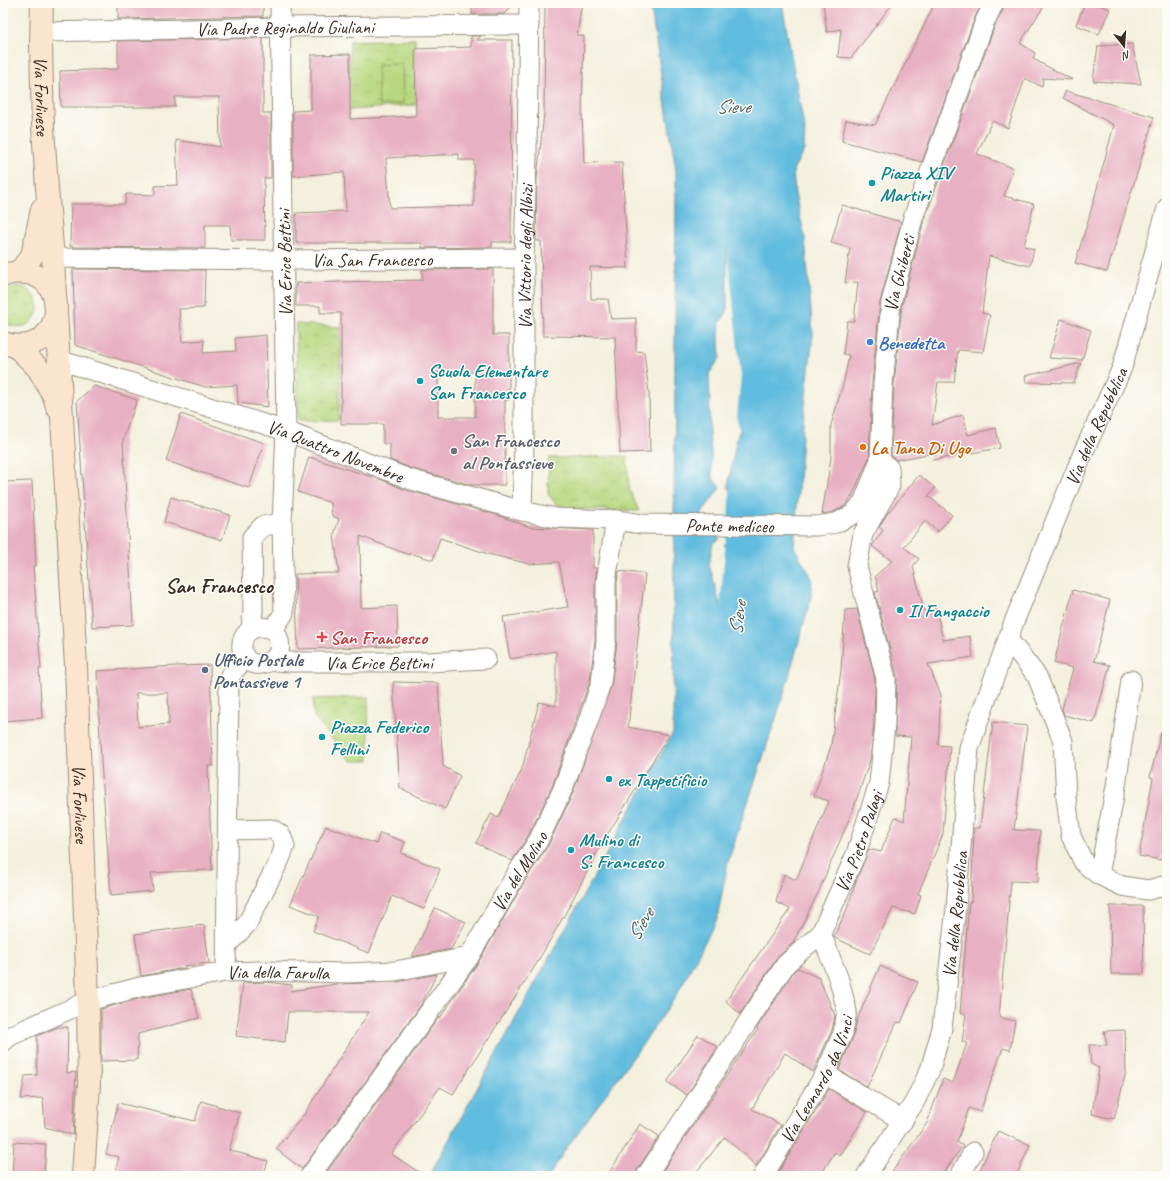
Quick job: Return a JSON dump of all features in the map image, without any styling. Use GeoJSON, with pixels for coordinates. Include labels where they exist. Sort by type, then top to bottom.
{"type":"FeatureCollection","features":[{"type":"Feature","properties":{"kind":"street","name":"Via Forlivese"},"geometry":{"type":"LineString","coordinates":[[10,344],[25,346],[40,339],[50,329],[56,315],[43,128],[41,32],[42,3]]}},
{"type":"Feature","properties":{"kind":"street","name":"Via Erice Bettini"},"geometry":{"type":"LineString","coordinates":[[273,630],[284,613],[282,523],[286,432],[280,3]]}},
{"type":"Feature","properties":{"kind":"street","name":"Via Vittorio degli Albizi"},"geometry":{"type":"LineString","coordinates":[[522,511],[524,446],[524,258],[529,3]]}},
{"type":"Feature","properties":{"kind":"street","name":"Via Ghiberti"},"geometry":{"type":"LineString","coordinates":[[817,526],[836,523],[852,515],[862,503],[880,460],[883,384],[891,303],[896,282],[913,218],[974,51],[994,3]]}},
{"type":"Feature","properties":{"kind":"street","name":"Via Padre Reginaldo Giuliani"},"geometry":{"type":"LineString","coordinates":[[41,32],[281,27],[529,25]]}},
{"type":"Feature","properties":{"kind":"street","name":"Via Forlivese"},"geometry":{"type":"LineString","coordinates":[[11,274],[32,256],[47,188]]}},
{"type":"Feature","properties":{"kind":"street"},"geometry":{"type":"LineString","coordinates":[[1167,208],[1165,214],[1167,215]]}},
{"type":"Feature","properties":{"kind":"street","name":"Via della Repubblica"},"geometry":{"type":"LineString","coordinates":[[866,1176],[914,1103],[930,1070],[942,1028],[956,908],[968,748],[1008,639],[1083,453],[1122,368],[1167,208]]}},
{"type":"Feature","properties":{"kind":"street","name":"Via San Francesco"},"geometry":{"type":"LineString","coordinates":[[53,258],[284,260],[524,258]]}},
{"type":"Feature","properties":{"kind":"street","name":"Via Forlivese"},"geometry":{"type":"LineString","coordinates":[[11,274],[32,274],[43,280],[51,290],[55,300],[76,666],[88,1001],[89,1084],[83,1176]]}},
{"type":"Feature","properties":{"kind":"street","name":"Via Forlivese"},"geometry":{"type":"LineString","coordinates":[[10,344],[38,368],[54,396],[63,431]]}},
{"type":"Feature","properties":{"kind":"street"},"geometry":{"type":"LineString","coordinates":[[10,344],[59,360]]}},
{"type":"Feature","properties":{"kind":"street","name":"Via Quattro Novembre"},"geometry":{"type":"LineString","coordinates":[[59,360],[286,432],[409,479],[522,511],[556,518],[616,520]]}},
{"type":"Feature","properties":{"kind":"street","name":"Via Pietro Palagi"},"geometry":{"type":"LineString","coordinates":[[646,1176],[786,964],[821,933],[856,854],[879,783],[885,724],[886,679],[857,566],[864,534],[890,486],[889,468],[880,460]]}},
{"type":"Feature","properties":{"kind":"street","name":"Ponte mediceo"},"geometry":{"type":"LineString","coordinates":[[616,520],[642,524],[817,526]]}},
{"type":"Feature","properties":{"kind":"street","name":"Via del Molino"},"geometry":{"type":"LineString","coordinates":[[310,1176],[469,957],[517,873],[538,841],[562,791],[601,683],[606,641],[606,581],[616,520]]}},
{"type":"Feature","properties":{"kind":"street"},"geometry":{"type":"LineString","coordinates":[[251,629],[253,611],[252,537],[263,526],[282,523]]}},
{"type":"Feature","properties":{"kind":"street"},"geometry":{"type":"LineString","coordinates":[[226,972],[229,677],[245,658],[242,649],[242,640],[245,633],[251,629],[266,627],[273,630],[278,635],[280,650],[273,661]]}},
{"type":"Feature","properties":{"kind":"street"},"geometry":{"type":"LineString","coordinates":[[1008,639],[1037,676],[1063,741],[1066,797],[1072,836],[1084,863],[1099,875],[1122,886],[1148,890],[1167,885]]}},
{"type":"Feature","properties":{"kind":"street","name":"Via Erice Bettini"},"geometry":{"type":"LineString","coordinates":[[245,658],[251,663],[257,664],[273,661],[428,662],[486,660]]}},
{"type":"Feature","properties":{"kind":"street"},"geometry":{"type":"LineString","coordinates":[[1099,875],[1116,786],[1131,680]]}},
{"type":"Feature","properties":{"kind":"street"},"geometry":{"type":"LineString","coordinates":[[227,945],[247,924],[285,846],[281,835],[272,829],[228,830]]}},
{"type":"Feature","properties":{"kind":"street","name":"Via Leonardo da Vinci"},"geometry":{"type":"LineString","coordinates":[[763,1176],[825,1074],[843,1033],[847,1010],[840,980],[821,933]]}},
{"type":"Feature","properties":{"kind":"street","name":"Via della Farulla"},"geometry":{"type":"LineString","coordinates":[[6,1039],[88,1001],[140,987],[226,972],[261,971],[348,973],[395,971],[469,957]]}},
{"type":"Feature","properties":{"kind":"street"},"geometry":{"type":"LineString","coordinates":[[825,1074],[903,1121]]}},
{"type":"Feature","properties":{"kind":"street"},"geometry":{"type":"LineString","coordinates":[[960,1176],[973,1152]]}},
{"type":"Feature","properties":{"kind":"green space"},"geometry":{"type":"Polygon","coordinates":[[[415,39],[416,105],[349,110],[350,41],[415,39]]]}},
{"type":"Feature","properties":{"kind":"green space"},"geometry":{"type":"Polygon","coordinates":[[[402,64],[403,103],[379,105],[377,65],[402,64]]]}},
{"type":"Feature","properties":{"kind":"green space"},"geometry":{"type":"Polygon","coordinates":[[[20,286],[31,292],[37,299],[38,308],[36,316],[31,322],[23,326],[14,326],[3,321],[3,293],[13,287],[20,286]]]}},
{"type":"Feature","properties":{"kind":"green space"},"geometry":{"type":"Polygon","coordinates":[[[296,324],[341,327],[339,420],[300,421],[298,418],[296,324]]]}},
{"type":"Feature","properties":{"kind":"green space"},"geometry":{"type":"Polygon","coordinates":[[[627,456],[629,488],[639,511],[570,509],[556,504],[548,494],[549,458],[627,456]]]}},
{"type":"Feature","properties":{"kind":"green space"},"geometry":{"type":"Polygon","coordinates":[[[368,697],[369,761],[351,761],[314,717],[313,699],[368,697]]]}},
{"type":"Feature","properties":{"kind":"water","name":"Sieve"},"geometry":{"type":"Polygon","coordinates":[[[650,3],[782,3],[805,128],[804,150],[793,170],[795,194],[805,238],[813,335],[803,423],[794,547],[812,578],[811,598],[783,697],[728,862],[717,919],[676,996],[565,1150],[549,1176],[430,1176],[673,733],[676,171],[650,3]],[[741,184],[729,194],[730,209],[727,223],[727,312],[720,322],[720,358],[709,374],[709,435],[712,477],[720,488],[701,514],[720,539],[713,543],[709,565],[725,626],[724,643],[744,633],[748,627],[755,611],[757,597],[755,591],[761,573],[762,563],[760,544],[750,542],[734,553],[724,545],[748,518],[728,486],[736,441],[743,421],[752,378],[760,364],[767,277],[762,235],[752,207],[741,184]]]}},
{"type":"Feature","properties":{"kind":"building"},"geometry":{"type":"Polygon","coordinates":[[[118,3],[263,3],[263,16],[118,19],[118,3]]]}},
{"type":"Feature","properties":{"kind":"building"},"geometry":{"type":"Polygon","coordinates":[[[472,3],[515,3],[504,14],[472,14],[472,3]]]}},
{"type":"Feature","properties":{"kind":"building"},"geometry":{"type":"Polygon","coordinates":[[[545,3],[582,3],[577,35],[584,36],[582,113],[584,163],[622,162],[628,268],[590,267],[591,299],[608,299],[611,319],[636,318],[636,351],[644,352],[649,393],[650,452],[620,453],[615,337],[543,336],[541,241],[536,241],[537,178],[544,113],[545,3]]]}},
{"type":"Feature","properties":{"kind":"building"},"geometry":{"type":"Polygon","coordinates":[[[823,3],[893,3],[851,58],[838,57],[841,29],[827,32],[823,3]]]}},
{"type":"Feature","properties":{"kind":"building"},"geometry":{"type":"Polygon","coordinates":[[[935,3],[982,3],[975,17],[922,162],[842,141],[846,120],[875,125],[935,3]]]}},
{"type":"Feature","properties":{"kind":"building"},"geometry":{"type":"Polygon","coordinates":[[[1005,3],[1046,3],[1020,43],[1035,53],[1033,59],[1073,80],[1043,78],[1042,87],[1025,78],[1008,128],[992,121],[977,154],[1013,168],[1004,196],[1034,204],[1024,246],[1034,249],[1030,266],[989,256],[982,313],[990,315],[983,352],[958,350],[954,382],[938,382],[932,425],[963,415],[968,435],[996,428],[1000,448],[932,460],[939,452],[896,460],[891,455],[894,385],[902,305],[924,221],[995,25],[1005,3]]]}},
{"type":"Feature","properties":{"kind":"building"},"geometry":{"type":"Polygon","coordinates":[[[1085,3],[1094,3],[1110,9],[1099,34],[1076,25],[1085,3]]]}},
{"type":"Feature","properties":{"kind":"building"},"geometry":{"type":"Polygon","coordinates":[[[471,36],[481,36],[477,40],[512,40],[511,242],[492,242],[492,247],[422,248],[422,243],[296,243],[296,213],[346,211],[344,172],[293,176],[293,111],[311,110],[311,55],[350,54],[350,119],[416,116],[415,49],[471,47],[471,36]],[[459,154],[386,158],[390,208],[474,206],[474,160],[459,160],[459,154]]]}},
{"type":"Feature","properties":{"kind":"building"},"geometry":{"type":"Polygon","coordinates":[[[263,38],[263,113],[271,113],[271,178],[264,178],[265,240],[231,240],[230,225],[205,225],[205,248],[70,246],[71,204],[125,204],[126,194],[155,195],[155,186],[178,185],[176,140],[220,147],[219,97],[175,97],[175,107],[61,107],[60,71],[118,69],[118,41],[263,38]]]}},
{"type":"Feature","properties":{"kind":"building"},"geometry":{"type":"Polygon","coordinates":[[[1132,44],[1141,84],[1093,81],[1098,46],[1132,44]]]}},
{"type":"Feature","properties":{"kind":"building"},"geometry":{"type":"Polygon","coordinates":[[[1066,91],[1154,117],[1107,272],[1075,263],[1089,218],[1114,125],[1063,98],[1066,91]]]}},
{"type":"Feature","properties":{"kind":"building"},"geometry":{"type":"Polygon","coordinates":[[[842,205],[901,222],[880,302],[872,383],[869,458],[852,496],[845,506],[833,512],[822,514],[831,458],[831,425],[844,381],[849,355],[843,354],[847,321],[854,321],[858,282],[845,283],[850,248],[831,243],[842,205]]]}},
{"type":"Feature","properties":{"kind":"building"},"geometry":{"type":"Polygon","coordinates":[[[73,269],[205,270],[204,308],[179,309],[182,342],[204,340],[203,353],[236,351],[235,338],[266,335],[268,407],[238,403],[237,385],[205,387],[75,345],[73,269]]]}},
{"type":"Feature","properties":{"kind":"building"},"geometry":{"type":"Polygon","coordinates":[[[493,269],[493,335],[509,335],[509,400],[505,400],[505,485],[472,485],[413,469],[390,460],[390,444],[383,444],[383,424],[341,424],[341,313],[320,313],[320,306],[296,306],[296,283],[422,280],[422,270],[493,269]],[[438,372],[438,417],[475,417],[475,372],[438,372]]]}},
{"type":"Feature","properties":{"kind":"building"},"geometry":{"type":"Polygon","coordinates":[[[1061,319],[1091,330],[1082,360],[1049,358],[1061,319]]]}},
{"type":"Feature","properties":{"kind":"building"},"geometry":{"type":"Polygon","coordinates":[[[1081,363],[1074,383],[1026,382],[1025,376],[1081,363]]]}},
{"type":"Feature","properties":{"kind":"building"},"geometry":{"type":"Polygon","coordinates":[[[94,386],[137,400],[123,439],[133,625],[92,627],[77,401],[94,386]]]}},
{"type":"Feature","properties":{"kind":"building"},"geometry":{"type":"Polygon","coordinates":[[[181,414],[264,443],[249,488],[166,461],[181,414]]]}},
{"type":"Feature","properties":{"kind":"building"},"geometry":{"type":"Polygon","coordinates":[[[309,457],[382,480],[406,490],[494,514],[530,527],[593,530],[593,568],[597,568],[595,581],[595,640],[590,681],[552,787],[528,836],[512,861],[476,843],[491,814],[498,818],[522,769],[539,702],[556,706],[556,651],[510,659],[503,617],[568,607],[559,562],[530,564],[488,554],[440,538],[433,560],[410,553],[409,555],[360,536],[361,608],[397,606],[398,646],[298,649],[295,574],[339,573],[334,535],[339,519],[332,516],[331,503],[298,492],[309,457]]]}},
{"type":"Feature","properties":{"kind":"building"},"geometry":{"type":"Polygon","coordinates":[[[919,475],[935,488],[928,496],[952,515],[938,532],[925,521],[904,547],[919,559],[913,566],[924,611],[936,608],[943,640],[970,636],[973,657],[928,664],[941,695],[938,745],[950,746],[943,834],[918,894],[921,895],[915,914],[893,908],[870,954],[835,938],[834,936],[847,909],[869,849],[881,852],[895,817],[904,821],[911,737],[895,736],[897,676],[875,592],[879,591],[875,576],[892,561],[872,546],[883,530],[879,527],[887,514],[919,475]]]}},
{"type":"Feature","properties":{"kind":"building"},"geometry":{"type":"Polygon","coordinates":[[[32,481],[36,566],[33,566],[41,669],[39,669],[42,718],[3,721],[3,677],[7,677],[3,622],[3,482],[32,481]]]}},
{"type":"Feature","properties":{"kind":"building"},"geometry":{"type":"Polygon","coordinates":[[[171,497],[230,515],[222,540],[164,522],[171,497]]]}},
{"type":"Feature","properties":{"kind":"building"},"geometry":{"type":"Polygon","coordinates":[[[619,571],[645,574],[628,727],[669,735],[601,845],[565,914],[535,966],[453,1094],[440,1087],[391,1154],[425,1176],[324,1176],[439,1017],[440,1018],[478,963],[526,879],[548,846],[572,795],[611,686],[617,642],[617,582],[619,571]]]}},
{"type":"Feature","properties":{"kind":"building"},"geometry":{"type":"Polygon","coordinates":[[[1073,590],[1110,600],[1094,661],[1110,665],[1094,723],[1064,715],[1062,709],[1073,668],[1054,663],[1073,590]]]}},
{"type":"Feature","properties":{"kind":"building"},"geometry":{"type":"Polygon","coordinates":[[[857,609],[875,680],[874,724],[870,760],[853,810],[818,893],[793,943],[777,958],[740,1014],[726,1001],[790,909],[776,902],[784,874],[796,880],[829,801],[814,796],[831,746],[841,670],[845,610],[857,609]]]}},
{"type":"Feature","properties":{"kind":"building"},"geometry":{"type":"Polygon","coordinates":[[[210,665],[213,766],[208,766],[212,870],[151,873],[153,891],[111,895],[101,761],[97,671],[210,665]],[[136,693],[138,727],[169,724],[168,693],[136,693]]]}},
{"type":"Feature","properties":{"kind":"building"},"geometry":{"type":"Polygon","coordinates":[[[393,682],[438,683],[443,766],[460,776],[445,809],[400,788],[393,682]]]}},
{"type":"Feature","properties":{"kind":"building"},"geometry":{"type":"Polygon","coordinates":[[[993,722],[1027,726],[1014,830],[1040,831],[1038,882],[1011,881],[999,1017],[1015,1021],[1010,1050],[1003,1048],[980,1112],[969,1108],[957,1142],[963,1146],[941,1176],[889,1176],[927,1123],[943,1079],[953,1083],[967,1043],[962,1042],[966,1014],[960,1013],[969,902],[971,902],[974,828],[980,828],[993,722]]]}},
{"type":"Feature","properties":{"kind":"building"},"geometry":{"type":"Polygon","coordinates":[[[1161,732],[1167,733],[1167,850],[1163,849],[1161,860],[1139,856],[1153,778],[1150,777],[1161,732]]]}},
{"type":"Feature","properties":{"kind":"building"},"geometry":{"type":"Polygon","coordinates":[[[326,826],[376,844],[380,833],[405,842],[401,853],[440,869],[424,909],[392,896],[369,953],[313,931],[319,916],[290,905],[326,826]]]}},
{"type":"Feature","properties":{"kind":"building"},"geometry":{"type":"Polygon","coordinates":[[[1110,906],[1143,906],[1144,974],[1111,974],[1110,906]]]}},
{"type":"Feature","properties":{"kind":"building"},"geometry":{"type":"Polygon","coordinates":[[[435,908],[466,922],[451,949],[412,957],[435,908]]]}},
{"type":"Feature","properties":{"kind":"building"},"geometry":{"type":"Polygon","coordinates":[[[204,925],[209,963],[184,966],[185,968],[141,976],[135,934],[204,925]]]}},
{"type":"Feature","properties":{"kind":"building"},"geometry":{"type":"Polygon","coordinates":[[[880,966],[918,982],[901,1023],[897,1022],[867,1087],[839,1070],[853,1037],[857,1020],[880,966]]]}},
{"type":"Feature","properties":{"kind":"building"},"geometry":{"type":"Polygon","coordinates":[[[798,968],[819,978],[835,1016],[832,1030],[813,1072],[785,1053],[752,1109],[781,1125],[756,1166],[725,1137],[693,1176],[659,1176],[758,1029],[757,1028],[794,971],[798,968]]]}},
{"type":"Feature","properties":{"kind":"building"},"geometry":{"type":"Polygon","coordinates":[[[437,974],[421,1005],[302,1169],[276,1149],[305,1113],[369,1012],[288,1012],[285,1042],[236,1036],[243,983],[266,982],[292,985],[291,991],[336,984],[397,982],[437,974]]]}},
{"type":"Feature","properties":{"kind":"building"},"geometry":{"type":"Polygon","coordinates":[[[191,989],[199,1018],[138,1034],[137,1060],[101,1061],[101,1009],[142,998],[191,989]]]}},
{"type":"Feature","properties":{"kind":"building"},"geometry":{"type":"Polygon","coordinates":[[[58,1027],[68,1027],[67,1073],[76,1072],[73,1135],[45,1127],[43,1098],[21,1099],[25,1076],[37,1075],[37,1036],[58,1027]]]}},
{"type":"Feature","properties":{"kind":"building"},"geometry":{"type":"Polygon","coordinates":[[[1125,1030],[1126,1072],[1114,1119],[1092,1114],[1099,1068],[1091,1064],[1089,1045],[1107,1045],[1104,1031],[1125,1030]]]}},
{"type":"Feature","properties":{"kind":"building"},"geometry":{"type":"Polygon","coordinates":[[[698,1035],[718,1047],[687,1095],[667,1082],[698,1035]]]}},
{"type":"Feature","properties":{"kind":"building"},"geometry":{"type":"Polygon","coordinates":[[[829,1089],[867,1112],[840,1156],[835,1152],[820,1176],[776,1176],[829,1089]]]}},
{"type":"Feature","properties":{"kind":"building"},"geometry":{"type":"Polygon","coordinates":[[[201,1101],[240,1113],[229,1150],[268,1161],[263,1176],[114,1176],[119,1157],[106,1154],[118,1103],[195,1121],[201,1101]]]}},
{"type":"Feature","properties":{"kind":"building"},"geometry":{"type":"Polygon","coordinates":[[[640,1124],[659,1136],[637,1170],[635,1176],[607,1176],[640,1124]]]}},
{"type":"Feature","properties":{"kind":"building"},"geometry":{"type":"Polygon","coordinates":[[[998,1131],[1030,1145],[1016,1176],[977,1176],[998,1131]]]}},
{"type":"Feature","properties":{"kind":"building"},"geometry":{"type":"Polygon","coordinates":[[[14,1142],[46,1144],[44,1176],[12,1176],[14,1142]]]}},
{"type":"Feature","properties":{"kind":"waterway","name":"Sieve"},"geometry":{"type":"LineString","coordinates":[[734,133],[760,376],[756,418]]}},
{"type":"Feature","properties":{"kind":"waterway","name":"Sieve"},"geometry":{"type":"LineString","coordinates":[[721,687],[737,629],[749,494]]}},
{"type":"Feature","properties":{"kind":"place","name":"Piazza XIV Martiri"},"geometry":{"type":"Point","coordinates":[872,183]}},
{"type":"Feature","properties":{"kind":"place","name":"Benedetta"},"geometry":{"type":"Point","coordinates":[870,342]}},
{"type":"Feature","properties":{"kind":"place","name":"Scuola Elementare San Francesco"},"geometry":{"type":"Point","coordinates":[420,381]}},
{"type":"Feature","properties":{"kind":"place","name":"La Tana Di Ugo"},"geometry":{"type":"Point","coordinates":[863,447]}},
{"type":"Feature","properties":{"kind":"place","name":"San Francesco al Pontassieve"},"geometry":{"type":"Point","coordinates":[454,451]}},
{"type":"Feature","properties":{"kind":"place","name":"Il Fangaccio"},"geometry":{"type":"Point","coordinates":[900,610]}},
{"type":"Feature","properties":{"kind":"place","name":"San Francesco"},"geometry":{"type":"Point","coordinates":[322,637]}},
{"type":"Feature","properties":{"kind":"place","name":"Ufficio Postale Pontassieve 1"},"geometry":{"type":"Point","coordinates":[205,670]}},
{"type":"Feature","properties":{"kind":"place","name":"Piazza Federico Fellini"},"geometry":{"type":"Point","coordinates":[322,737]}},
{"type":"Feature","properties":{"kind":"place","name":"ex Tappetificio"},"geometry":{"type":"Point","coordinates":[609,779]}},
{"type":"Feature","properties":{"kind":"place","name":"Mulino di S. Francesco"},"geometry":{"type":"Point","coordinates":[571,850]}},
{"type":"Feature","properties":{"kind":"district","name":"San Francesco"},"geometry":{"type":"Point","coordinates":[219,586]}}]}
